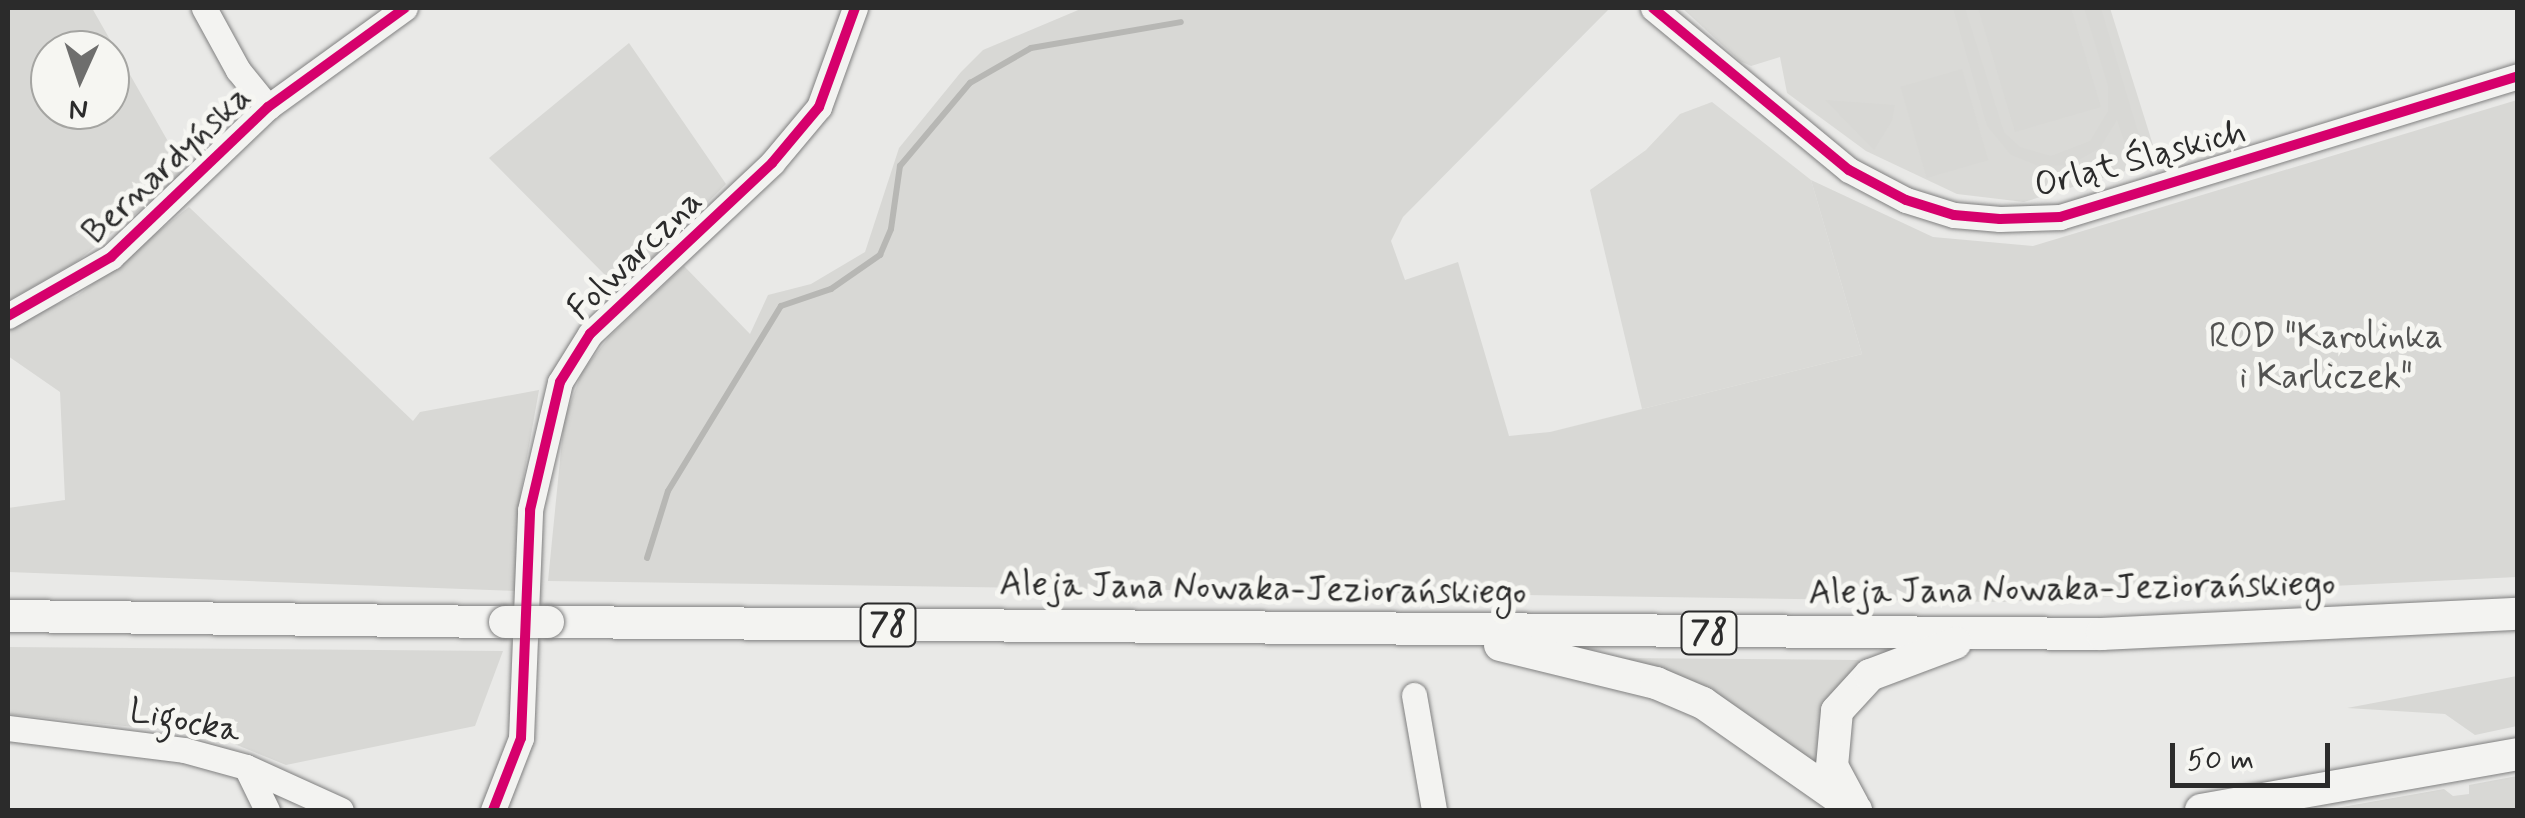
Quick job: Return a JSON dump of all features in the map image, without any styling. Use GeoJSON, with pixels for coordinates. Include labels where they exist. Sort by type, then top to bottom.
{"type":"FeatureCollection","features":[{"type":"Feature","properties":{"kind":"main road","name":"Aleja Jana Nowaka-Jeziorańskiego"},"geometry":{"type":"LineString","coordinates":[[8,616],[1981,634],[2234,632],[2518,614]]}},
{"type":"Feature","properties":{"kind":"main road"},"geometry":{"type":"LineString","coordinates":[[1437,631],[1626,674],[1703,702],[1856,810]]}},
{"type":"Feature","properties":{"kind":"main road"},"geometry":{"type":"LineString","coordinates":[[1856,810],[1832,766],[1830,738],[1854,686],[1887,666],[1981,634]]}},
{"type":"Feature","properties":{"kind":"main road"},"geometry":{"type":"LineString","coordinates":[[2201,810],[2518,754]]}},
{"type":"Feature","properties":{"kind":"street"},"geometry":{"type":"LineString","coordinates":[[204,8],[238,70],[268,107]]}},
{"type":"Feature","properties":{"kind":"street","name":"Bernardyńska"},"geometry":{"type":"LineString","coordinates":[[8,316],[112,257],[268,107],[405,8]]}},
{"type":"Feature","properties":{"kind":"street","name":"Folwarczna"},"geometry":{"type":"LineString","coordinates":[[493,810],[521,738],[530,510],[560,382],[590,334],[791,143],[833,79],[855,8]]}},
{"type":"Feature","properties":{"kind":"street","name":"Orląt Śląskich"},"geometry":{"type":"LineString","coordinates":[[1653,8],[1849,170],[1906,200],[1954,216],[2060,217],[2518,76]]}},
{"type":"Feature","properties":{"kind":"street"},"geometry":{"type":"LineString","coordinates":[[1414,694],[1434,810]]}},
{"type":"Feature","properties":{"kind":"street","name":"Ligocka"},"geometry":{"type":"LineString","coordinates":[[8,728],[184,750],[246,767],[341,810]]}},
{"type":"Feature","properties":{"kind":"street"},"geometry":{"type":"LineString","coordinates":[[246,767],[267,810]]}},
{"type":"Feature","properties":{"kind":"shaded area"},"geometry":{"type":"Polygon","coordinates":[[[1682,8],[2110,8],[2158,161],[2024,202],[1957,194],[1866,151],[1787,93],[1780,57],[1751,66],[1740,61],[1682,8]]]}},
{"type":"Feature","properties":{"kind":"shaded area"},"geometry":{"type":"Polygon","coordinates":[[[1712,102],[1811,180],[1862,354],[1642,409],[1590,190],[1646,150],[1680,114],[1712,102]]]}},
{"type":"Feature","properties":{"kind":"green space"},"geometry":{"type":"Polygon","coordinates":[[[8,8],[92,8],[105,30],[30,30],[30,130],[130,130],[130,75],[186,173],[76,262],[8,301],[8,8]]]}},
{"type":"Feature","properties":{"kind":"green space","name":"ROD \"Karolinka i Karliczek\""},"geometry":{"type":"Polygon","coordinates":[[[1083,8],[1610,8],[1403,217],[1391,241],[1405,280],[1458,262],[1509,436],[1550,432],[1862,354],[1811,180],[1933,237],[2033,246],[2517,100],[2517,577],[2003,602],[548,581],[564,420],[582,372],[609,337],[684,266],[750,334],[768,295],[811,284],[865,252],[899,148],[983,50],[1083,8]]]}},
{"type":"Feature","properties":{"kind":"green space"},"geometry":{"type":"Polygon","coordinates":[[[1953,8],[1965,8],[2004,132],[2020,147],[2051,156],[2090,141],[2108,111],[2108,86],[2084,8],[2101,8],[2141,142],[2126,147],[2117,120],[2100,148],[2070,165],[2039,166],[2011,155],[1987,126],[1953,8]]]}},
{"type":"Feature","properties":{"kind":"green space"},"geometry":{"type":"Polygon","coordinates":[[[1978,8],[2071,8],[2101,107],[2015,132],[1978,8]]]}},
{"type":"Feature","properties":{"kind":"green space"},"geometry":{"type":"Polygon","coordinates":[[[629,43],[726,184],[620,290],[603,293],[613,283],[489,158],[629,43]]]}},
{"type":"Feature","properties":{"kind":"green space"},"geometry":{"type":"Polygon","coordinates":[[[1962,69],[1988,160],[1927,178],[1900,87],[1962,69]]]}},
{"type":"Feature","properties":{"kind":"green space"},"geometry":{"type":"Polygon","coordinates":[[[1825,100],[1895,105],[1892,121],[1874,150],[1825,100]]]}},
{"type":"Feature","properties":{"kind":"green space"},"geometry":{"type":"Polygon","coordinates":[[[189,207],[413,421],[420,412],[539,390],[521,491],[518,591],[8,572],[8,508],[65,500],[60,392],[8,356],[8,324],[77,296],[189,207]]]}},
{"type":"Feature","properties":{"kind":"green space"},"geometry":{"type":"Polygon","coordinates":[[[8,647],[503,651],[475,726],[286,765],[212,735],[8,714],[8,647]]]}},
{"type":"Feature","properties":{"kind":"green space"},"geometry":{"type":"Polygon","coordinates":[[[1614,658],[1858,660],[1864,663],[1823,772],[1614,658]]]}},
{"type":"Feature","properties":{"kind":"green space"},"geometry":{"type":"Polygon","coordinates":[[[2517,676],[2517,726],[2475,735],[2445,714],[2347,708],[2517,676]]]}},
{"type":"Feature","properties":{"kind":"green space"},"geometry":{"type":"Polygon","coordinates":[[[2517,776],[2517,810],[2325,810],[2444,789],[2453,796],[2469,794],[2469,785],[2517,776]]]}},
{"type":"Feature","properties":{"kind":"waterway"},"geometry":{"type":"LineString","coordinates":[[647,558],[668,491],[781,306],[831,289],[880,255],[891,229],[900,166],[970,83],[1031,48],[1181,22]]}},
{"type":"Feature","properties":{"kind":"cycle path"},"geometry":{"type":"LineString","coordinates":[[8,316],[111,257],[268,107],[405,8]]}},
{"type":"Feature","properties":{"kind":"cycle path"},"geometry":{"type":"LineString","coordinates":[[493,810],[521,738],[530,510],[560,382],[590,334],[772,163],[819,107],[855,8]]}},
{"type":"Feature","properties":{"kind":"cycle path"},"geometry":{"type":"LineString","coordinates":[[1653,8],[1849,170],[1906,200],[1954,215],[2000,219],[2060,217],[2518,76]]}}]}
